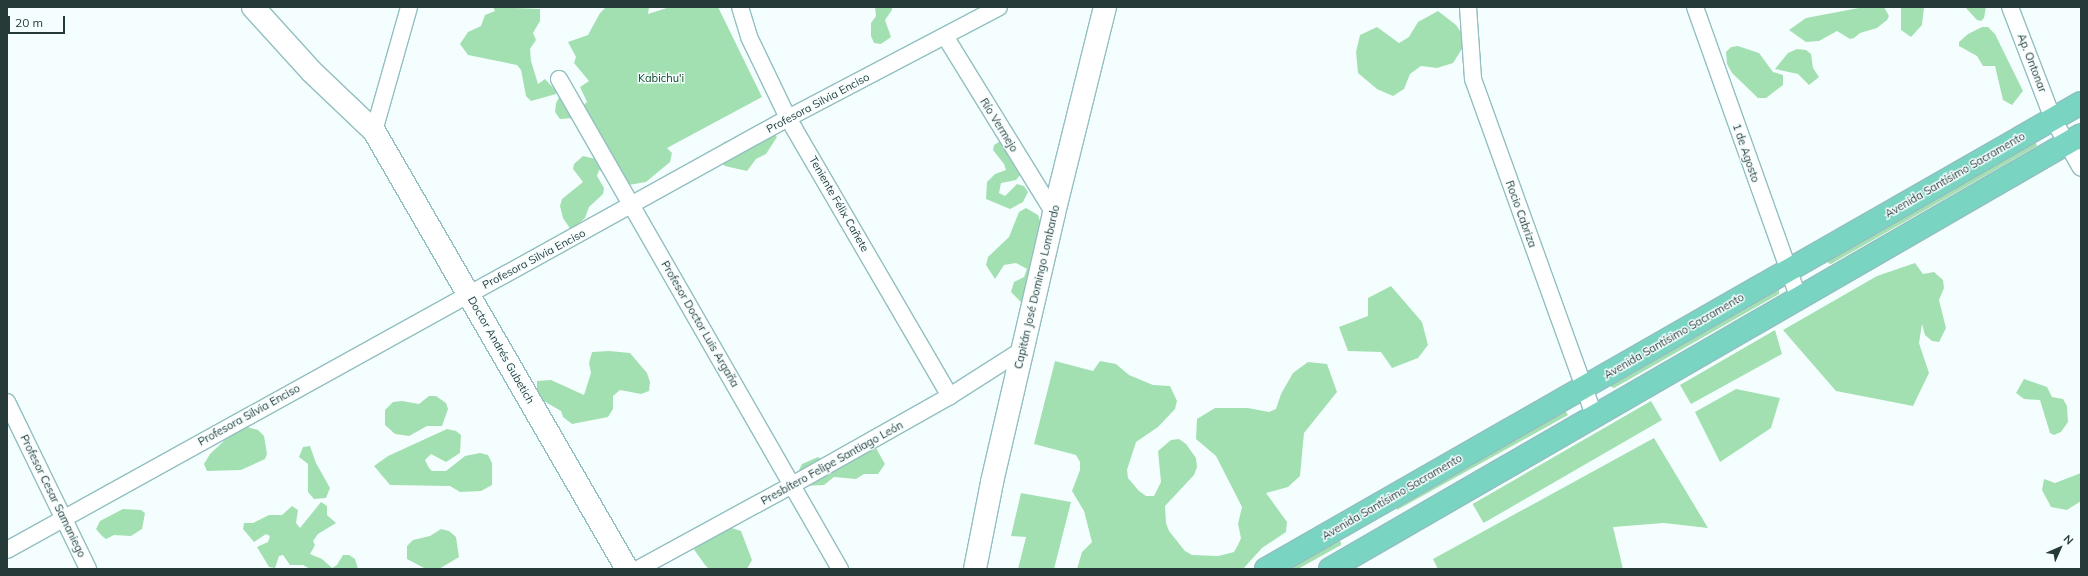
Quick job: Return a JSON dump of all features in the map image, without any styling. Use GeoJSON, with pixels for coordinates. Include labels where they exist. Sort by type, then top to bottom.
{"type":"FeatureCollection","features":[{"type":"Feature","properties":{"kind":"main road","name":"Avenida Santísimo Sacramento"},"geometry":{"type":"LineString","coordinates":[[1266,569],[2081,103]]}},
{"type":"Feature","properties":{"kind":"main road"},"geometry":{"type":"LineString","coordinates":[[1330,569],[2074,139]]}},
{"type":"Feature","properties":{"kind":"street","name":"Doctor Andrés Gubetich"},"geometry":{"type":"LineString","coordinates":[[253,7],[305,66],[374,131],[627,569]]}},
{"type":"Feature","properties":{"kind":"street"},"geometry":{"type":"LineString","coordinates":[[374,131],[409,7]]}},
{"type":"Feature","properties":{"kind":"street","name":"Teniente Félix Cañete"},"geometry":{"type":"LineString","coordinates":[[740,7],[749,37],[788,118],[950,396]]}},
{"type":"Feature","properties":{"kind":"street","name":"Profesora Silvia Enciso"},"geometry":{"type":"LineString","coordinates":[[7,550],[468,294],[633,206],[788,118],[999,7]]}},
{"type":"Feature","properties":{"kind":"street","name":"Capitán José Domingo Lombardo"},"geometry":{"type":"LineString","coordinates":[[975,569],[1022,350],[1105,7]]}},
{"type":"Feature","properties":{"kind":"street","name":"Rocio Cabriza"},"geometry":{"type":"LineString","coordinates":[[1468,7],[1473,79],[1594,416]]}},
{"type":"Feature","properties":{"kind":"street","name":"1 de Agosto"},"geometry":{"type":"LineString","coordinates":[[1695,7],[1797,299]]}},
{"type":"Feature","properties":{"kind":"street","name":"Ap. Ontonar"},"geometry":{"type":"LineString","coordinates":[[2010,7],[2053,119],[2074,139],[2081,168]]}},
{"type":"Feature","properties":{"kind":"street","name":"Río Vermejo"},"geometry":{"type":"LineString","coordinates":[[945,36],[1054,213]]}},
{"type":"Feature","properties":{"kind":"street","name":"Profesor Doctor Luis Argaña"},"geometry":{"type":"LineString","coordinates":[[560,79],[840,569]]}},
{"type":"Feature","properties":{"kind":"street","name":"Presbítero Felipe Santiago León"},"geometry":{"type":"LineString","coordinates":[[638,569],[792,486],[950,396],[1022,350]]}},
{"type":"Feature","properties":{"kind":"street","name":"Profesor Cesar Samaniego"},"geometry":{"type":"LineString","coordinates":[[7,402],[88,569]]}},
{"type":"Feature","properties":{"kind":"green space"},"geometry":{"type":"Polygon","coordinates":[[[493,7],[540,9],[540,21],[533,33],[536,40],[530,49],[531,61],[538,84],[545,79],[557,92],[556,94],[531,101],[526,96],[521,70],[517,65],[468,55],[460,44],[468,32],[481,26],[485,15],[495,11],[493,7]]]}},
{"type":"Feature","properties":{"kind":"green space","name":"Kabichu'i"},"geometry":{"type":"Polygon","coordinates":[[[606,7],[649,7],[648,14],[670,7],[718,7],[762,97],[667,148],[672,153],[670,162],[646,182],[629,185],[599,170],[597,176],[604,188],[603,194],[589,207],[585,218],[571,230],[563,218],[560,206],[562,199],[583,182],[573,169],[574,164],[583,156],[596,159],[574,118],[560,119],[555,112],[556,103],[561,94],[581,107],[587,102],[580,87],[589,81],[574,63],[576,57],[568,42],[588,35],[600,13],[606,7]]]}},
{"type":"Feature","properties":{"kind":"green space"},"geometry":{"type":"Polygon","coordinates":[[[875,7],[892,7],[892,10],[885,20],[891,37],[881,44],[874,43],[871,36],[871,23],[876,16],[875,7]]]}},
{"type":"Feature","properties":{"kind":"green space"},"geometry":{"type":"Polygon","coordinates":[[[1864,7],[1884,7],[1889,16],[1887,20],[1877,28],[1860,33],[1854,38],[1850,39],[1837,31],[1819,41],[1806,42],[1789,30],[1806,18],[1864,7]]]}},
{"type":"Feature","properties":{"kind":"green space"},"geometry":{"type":"Polygon","coordinates":[[[1901,7],[1924,7],[1922,25],[1911,37],[1901,30],[1901,7]]]}},
{"type":"Feature","properties":{"kind":"green space"},"geometry":{"type":"Polygon","coordinates":[[[1965,7],[1986,7],[1984,18],[1981,21],[1977,20],[1965,7]]]}},
{"type":"Feature","properties":{"kind":"green space"},"geometry":{"type":"Polygon","coordinates":[[[1438,11],[1456,25],[1462,34],[1462,49],[1453,63],[1437,68],[1421,66],[1410,74],[1404,89],[1393,96],[1377,89],[1358,73],[1356,52],[1360,35],[1377,27],[1399,43],[1409,37],[1418,22],[1438,11]]]}},
{"type":"Feature","properties":{"kind":"green space"},"geometry":{"type":"Polygon","coordinates":[[[1982,27],[1988,27],[1995,34],[2023,91],[2012,105],[2003,100],[1995,66],[1983,66],[1977,56],[1959,46],[1959,42],[1968,34],[1982,27]]]}},
{"type":"Feature","properties":{"kind":"green space"},"geometry":{"type":"Polygon","coordinates":[[[1738,46],[1759,53],[1773,72],[1783,75],[1783,85],[1766,98],[1758,98],[1732,73],[1727,64],[1726,52],[1731,47],[1738,46]]]}},
{"type":"Feature","properties":{"kind":"green space"},"geometry":{"type":"Polygon","coordinates":[[[1797,49],[1806,50],[1811,54],[1813,68],[1819,77],[1809,85],[1798,74],[1775,69],[1788,53],[1797,49]]]}},
{"type":"Feature","properties":{"kind":"green space"},"geometry":{"type":"Polygon","coordinates":[[[770,128],[777,137],[766,154],[756,159],[747,171],[725,166],[717,159],[718,148],[724,142],[770,128]]]}},
{"type":"Feature","properties":{"kind":"green space"},"geometry":{"type":"Polygon","coordinates":[[[1002,140],[1021,174],[1016,180],[1001,183],[999,193],[1005,196],[1017,184],[1024,186],[1028,192],[1023,202],[1010,209],[986,199],[987,182],[995,174],[1006,170],[1004,164],[993,150],[994,145],[1002,140]]]}},
{"type":"Feature","properties":{"kind":"green space"},"geometry":{"type":"Polygon","coordinates":[[[2035,141],[2037,146],[1831,264],[1828,263],[1829,260],[2035,141]]]}},
{"type":"Feature","properties":{"kind":"green space"},"geometry":{"type":"Polygon","coordinates":[[[1026,208],[1038,215],[1041,224],[1023,304],[1011,292],[1014,282],[1024,277],[1027,269],[1016,263],[1004,265],[995,279],[986,265],[988,257],[1009,237],[1019,212],[1026,208]]]}},
{"type":"Feature","properties":{"kind":"green space"},"geometry":{"type":"Polygon","coordinates":[[[1915,263],[1923,274],[1934,272],[1943,280],[1944,288],[1939,300],[1946,328],[1939,342],[1932,341],[1925,335],[1922,324],[1919,343],[1929,373],[1913,406],[1836,391],[1783,330],[1877,276],[1915,263]]]}},
{"type":"Feature","properties":{"kind":"green space"},"geometry":{"type":"Polygon","coordinates":[[[1391,286],[1422,322],[1428,345],[1418,358],[1392,368],[1381,352],[1348,351],[1339,327],[1368,316],[1368,298],[1391,286]]]}},
{"type":"Feature","properties":{"kind":"green space"},"geometry":{"type":"Polygon","coordinates":[[[1776,289],[1779,290],[1779,294],[1614,388],[1611,387],[1611,384],[1776,289]]]}},
{"type":"Feature","properties":{"kind":"green space"},"geometry":{"type":"Polygon","coordinates":[[[1775,330],[1782,354],[1691,404],[1680,385],[1775,330]]]}},
{"type":"Feature","properties":{"kind":"green space"},"geometry":{"type":"Polygon","coordinates":[[[609,351],[630,353],[647,373],[650,382],[649,391],[641,394],[620,390],[613,396],[613,409],[608,417],[572,424],[563,417],[561,411],[537,397],[537,381],[551,380],[584,395],[591,373],[589,363],[592,352],[609,351]]]}},
{"type":"Feature","properties":{"kind":"green space"},"geometry":{"type":"Polygon","coordinates":[[[1055,361],[1093,371],[1100,361],[1116,364],[1129,375],[1153,385],[1170,386],[1177,401],[1175,409],[1158,427],[1136,442],[1127,470],[1128,478],[1139,491],[1146,496],[1154,496],[1161,482],[1158,451],[1171,440],[1179,439],[1186,444],[1196,458],[1197,467],[1194,475],[1165,506],[1166,523],[1169,531],[1185,551],[1192,555],[1218,556],[1234,552],[1238,545],[1241,538],[1238,524],[1242,507],[1216,456],[1196,439],[1197,419],[1215,408],[1248,408],[1269,412],[1276,409],[1281,394],[1293,373],[1308,362],[1327,364],[1337,392],[1304,433],[1300,476],[1288,487],[1266,493],[1287,522],[1286,532],[1262,548],[1243,569],[1077,569],[1082,552],[1092,542],[1084,511],[1072,491],[1080,470],[1080,462],[1076,455],[1034,444],[1055,361]]]}},
{"type":"Feature","properties":{"kind":"green space"},"geometry":{"type":"Polygon","coordinates":[[[2024,379],[2047,387],[2052,397],[2063,399],[2067,406],[2068,422],[2061,432],[2054,435],[2050,433],[2040,400],[2024,399],[2016,393],[2024,379]]]}},
{"type":"Feature","properties":{"kind":"green space"},"geometry":{"type":"Polygon","coordinates":[[[1736,389],[1780,398],[1771,428],[1720,462],[1695,412],[1736,389]]]}},
{"type":"Feature","properties":{"kind":"green space"},"geometry":{"type":"Polygon","coordinates":[[[429,396],[436,396],[446,403],[448,409],[442,426],[427,426],[409,436],[395,434],[385,425],[385,410],[393,402],[402,401],[419,404],[429,396]]]}},
{"type":"Feature","properties":{"kind":"green space"},"geometry":{"type":"Polygon","coordinates":[[[1651,401],[1662,420],[1484,523],[1473,504],[1651,401]]]}},
{"type":"Feature","properties":{"kind":"green space"},"geometry":{"type":"Polygon","coordinates":[[[1565,410],[1568,415],[1397,510],[1397,507],[1565,410]]]}},
{"type":"Feature","properties":{"kind":"green space"},"geometry":{"type":"Polygon","coordinates":[[[241,425],[258,430],[264,436],[267,454],[265,459],[241,470],[207,471],[204,464],[210,454],[241,425]]]}},
{"type":"Feature","properties":{"kind":"green space"},"geometry":{"type":"Polygon","coordinates":[[[447,429],[456,431],[461,435],[460,453],[446,462],[431,454],[425,460],[429,468],[432,471],[446,471],[465,456],[480,453],[488,455],[492,463],[492,485],[481,491],[460,492],[450,486],[390,485],[374,466],[388,456],[447,429]]]}},
{"type":"Feature","properties":{"kind":"green space"},"geometry":{"type":"Polygon","coordinates":[[[1654,438],[1708,528],[1664,523],[1613,527],[1623,569],[1438,569],[1433,559],[1654,438]]]}},
{"type":"Feature","properties":{"kind":"green space"},"geometry":{"type":"Polygon","coordinates":[[[310,446],[316,463],[330,488],[326,498],[314,499],[308,492],[308,464],[299,457],[303,447],[310,446]]]}},
{"type":"Feature","properties":{"kind":"green space"},"geometry":{"type":"Polygon","coordinates":[[[843,447],[866,452],[876,448],[885,464],[878,474],[864,474],[856,479],[834,477],[824,485],[803,486],[796,476],[802,464],[818,457],[830,464],[834,452],[843,447]]]}},
{"type":"Feature","properties":{"kind":"green space"},"geometry":{"type":"Polygon","coordinates":[[[2081,473],[2081,501],[2067,510],[2051,507],[2042,490],[2044,479],[2055,483],[2081,473]]]}},
{"type":"Feature","properties":{"kind":"green space"},"geometry":{"type":"Polygon","coordinates":[[[1021,493],[1071,502],[1054,569],[1018,569],[1026,537],[1011,536],[1021,493]]]}},
{"type":"Feature","properties":{"kind":"green space"},"geometry":{"type":"Polygon","coordinates":[[[321,502],[327,506],[327,515],[336,523],[318,534],[313,541],[315,545],[310,554],[322,559],[332,568],[337,565],[343,555],[349,555],[355,559],[358,569],[310,569],[303,565],[290,565],[283,555],[279,556],[275,568],[269,567],[257,547],[268,542],[270,536],[266,534],[254,542],[243,529],[244,523],[253,523],[269,515],[282,515],[292,506],[298,510],[296,523],[300,528],[321,502]]]}},
{"type":"Feature","properties":{"kind":"green space"},"geometry":{"type":"Polygon","coordinates":[[[123,509],[141,510],[145,513],[142,529],[131,536],[114,535],[106,539],[96,529],[100,521],[123,509]]]}},
{"type":"Feature","properties":{"kind":"green space"},"geometry":{"type":"Polygon","coordinates":[[[710,521],[741,531],[752,560],[747,569],[709,569],[705,565],[693,548],[697,531],[710,521]]]}},
{"type":"Feature","properties":{"kind":"green space"},"geometry":{"type":"Polygon","coordinates":[[[441,529],[449,531],[456,537],[459,557],[439,569],[426,569],[407,559],[407,546],[413,540],[430,536],[441,529]]]}},
{"type":"Feature","properties":{"kind":"green space"},"geometry":{"type":"Polygon","coordinates":[[[1338,540],[1341,542],[1341,545],[1298,569],[1287,569],[1338,540]]]}}]}
